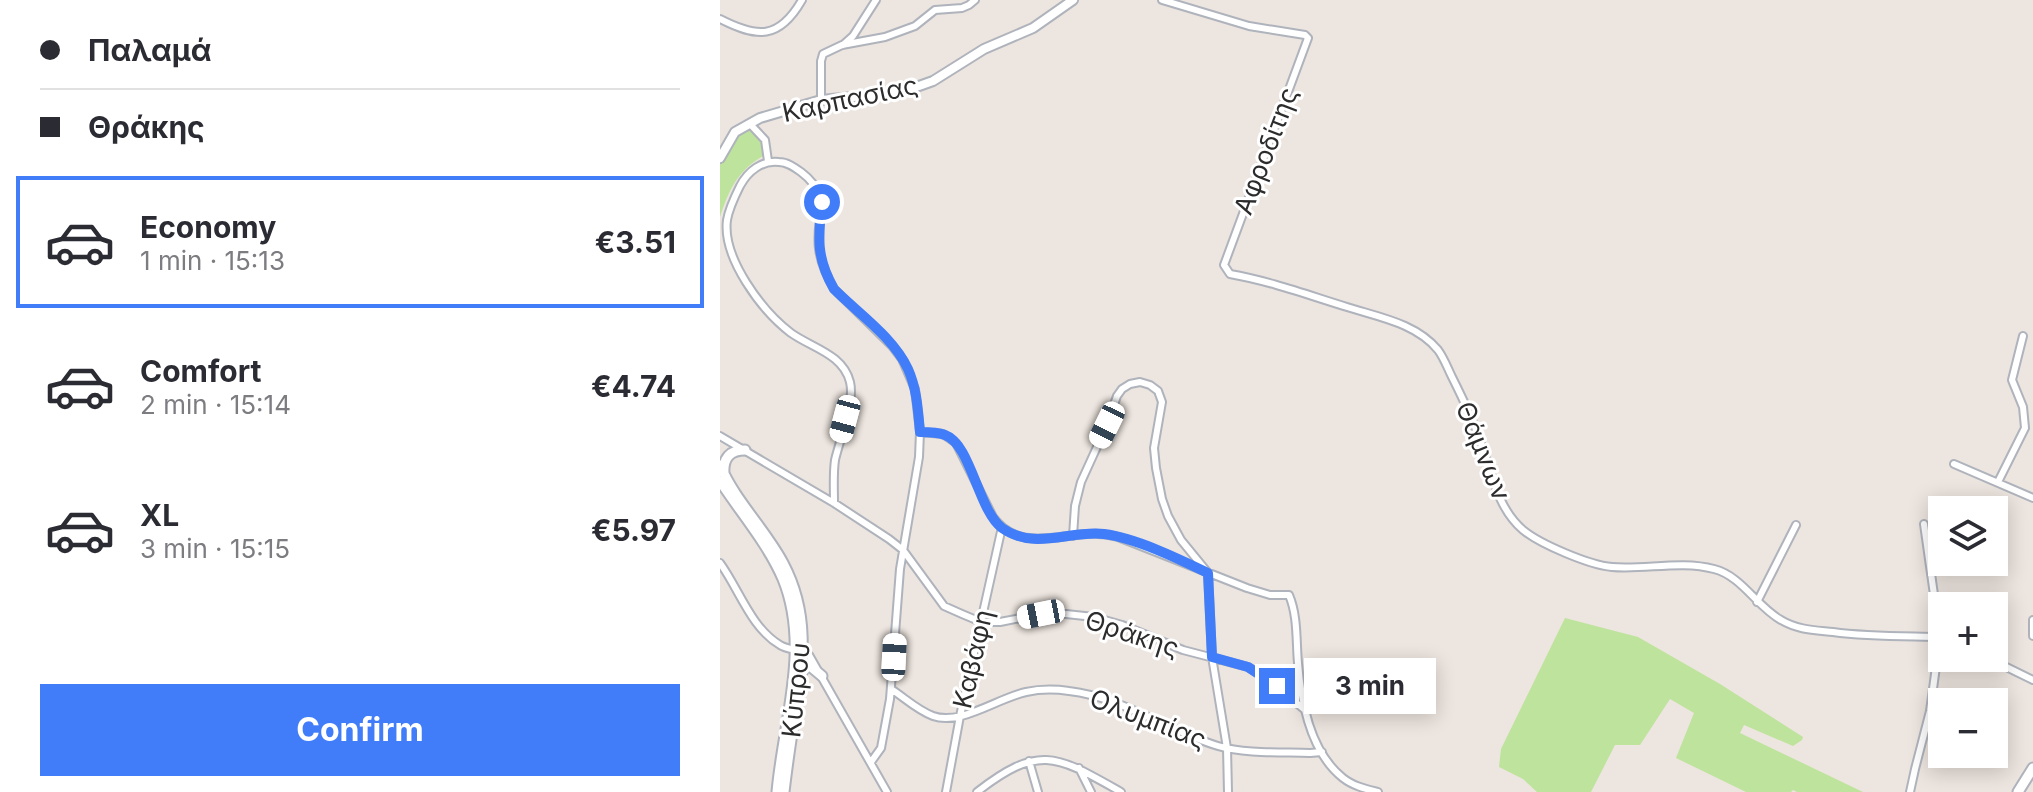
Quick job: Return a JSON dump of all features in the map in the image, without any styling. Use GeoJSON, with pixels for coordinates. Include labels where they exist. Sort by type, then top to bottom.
{"type":"FeatureCollection","features":[{"type":"Feature","properties":{"kind":"main road"},"geometry":{"type":"LineString","coordinates":[[722,478],[724,462],[729,454],[745,450]]}},
{"type":"Feature","properties":{"kind":"main road","name":"Κύπρου"},"geometry":{"type":"LineString","coordinates":[[720,465],[722,478],[774,548],[786,570],[796,596],[803,633],[777,792]]}},
{"type":"Feature","properties":{"kind":"main road","name":"Κύπρου"},"geometry":{"type":"LineString","coordinates":[[784,792],[801,675],[800,650]]}},
{"type":"Feature","properties":{"kind":"main road"},"geometry":{"type":"LineString","coordinates":[[801,675],[804,668],[810,666],[822,676]]}},
{"type":"Feature","properties":{"kind":"main road"},"geometry":{"type":"LineString","coordinates":[[2018,792],[2033,768]]}},
{"type":"Feature","properties":{"kind":"street"},"geometry":{"type":"LineString","coordinates":[[720,19],[737,28],[762,34],[786,20],[802,0]]}},
{"type":"Feature","properties":{"kind":"street"},"geometry":{"type":"LineString","coordinates":[[821,100],[822,57],[853,36],[876,0]]}},
{"type":"Feature","properties":{"kind":"street"},"geometry":{"type":"LineString","coordinates":[[842,45],[885,37],[915,26],[935,10],[962,8],[975,0]]}},
{"type":"Feature","properties":{"kind":"street","name":"Καρπασίας"},"geometry":{"type":"LineString","coordinates":[[720,158],[735,132],[760,118],[821,100],[895,93],[933,81],[984,49],[1033,28],[1073,0]]}},
{"type":"Feature","properties":{"kind":"street","name":"Αφροδίτης"},"geometry":{"type":"LineString","coordinates":[[1162,0],[1249,26],[1308,38],[1224,265]]}},
{"type":"Feature","properties":{"kind":"street"},"geometry":{"type":"LineString","coordinates":[[750,124],[765,140],[768,161]]}},
{"type":"Feature","properties":{"kind":"street"},"geometry":{"type":"LineString","coordinates":[[834,503],[835,464],[851,384],[839,362],[790,331],[766,308],[743,276],[729,246],[727,217],[735,197],[745,178],[768,161],[795,167],[816,187],[822,202],[818,242],[823,268],[834,289],[902,359],[915,389],[920,432],[917,470],[897,597],[891,689],[881,748],[871,762]]}},
{"type":"Feature","properties":{"kind":"street","name":"Θάμνων"},"geometry":{"type":"LineString","coordinates":[[1224,265],[1230,274],[1311,295],[1407,326],[1426,339],[1439,351],[1465,403],[1508,513],[1533,538],[1611,567],[1685,566],[1718,570],[1731,577],[1778,618],[1803,629],[1864,636],[1928,637]]}},
{"type":"Feature","properties":{"kind":"street"},"geometry":{"type":"LineString","coordinates":[[1998,482],[2025,428],[2023,407],[2012,380],[2023,336]]}},
{"type":"Feature","properties":{"kind":"street"},"geometry":{"type":"LineString","coordinates":[[1073,536],[1074,511],[1081,482],[1117,396],[1130,384],[1147,383],[1158,391],[1162,402],[1154,448],[1162,499],[1181,540],[1208,573],[1212,657],[1227,748],[1228,792]]}},
{"type":"Feature","properties":{"kind":"street"},"geometry":{"type":"LineString","coordinates":[[920,432],[943,434],[956,443],[993,517],[1015,535],[1031,539],[1096,533],[1118,537],[1260,592],[1289,595],[1294,609],[1300,684],[1309,725],[1334,769],[1346,780],[1378,792]]}},
{"type":"Feature","properties":{"kind":"street","name":"Θράκης"},"geometry":{"type":"LineString","coordinates":[[720,436],[834,503],[903,550],[944,606],[981,622],[1066,614],[1094,617],[1122,625],[1183,650],[1256,671],[1305,710]]}},
{"type":"Feature","properties":{"kind":"street"},"geometry":{"type":"LineString","coordinates":[[1954,464],[2033,498]]}},
{"type":"Feature","properties":{"kind":"street"},"geometry":{"type":"LineString","coordinates":[[1924,524],[1934,592]]}},
{"type":"Feature","properties":{"kind":"street"},"geometry":{"type":"LineString","coordinates":[[1757,602],[1796,525]]}},
{"type":"Feature","properties":{"kind":"street","name":"Καβάφη"},"geometry":{"type":"LineString","coordinates":[[946,792],[1002,527]]}},
{"type":"Feature","properties":{"kind":"street"},"geometry":{"type":"LineString","coordinates":[[720,563],[752,616],[769,637],[782,647],[809,655],[887,792]]}},
{"type":"Feature","properties":{"kind":"street"},"geometry":{"type":"LineString","coordinates":[[2033,620],[2033,636]]}},
{"type":"Feature","properties":{"kind":"street"},"geometry":{"type":"LineString","coordinates":[[2008,668],[2033,680]]}},
{"type":"Feature","properties":{"kind":"street"},"geometry":{"type":"LineString","coordinates":[[1910,792],[1930,711],[1936,672]]}},
{"type":"Feature","properties":{"kind":"street","name":"Ολυμπίας"},"geometry":{"type":"LineString","coordinates":[[891,689],[930,715],[942,718],[960,716],[1025,692],[1067,690],[1096,696],[1227,748],[1322,752]]}},
{"type":"Feature","properties":{"kind":"street"},"geometry":{"type":"LineString","coordinates":[[977,792],[1003,772],[1029,761],[1050,758],[1079,768],[1121,792]]}},
{"type":"Feature","properties":{"kind":"street"},"geometry":{"type":"LineString","coordinates":[[1029,761],[1038,792]]}},
{"type":"Feature","properties":{"kind":"street"},"geometry":{"type":"LineString","coordinates":[[1079,768],[1091,792]]}},
{"type":"Feature","properties":{"kind":"street"},"geometry":{"type":"LineString","coordinates":[[878,792],[882,784]]}},
{"type":"Feature","properties":{"kind":"green space"},"geometry":{"type":"Polygon","coordinates":[[[750,127],[764,147],[765,155],[748,167],[736,181],[720,217],[720,161],[733,136],[750,127]]]}},
{"type":"Feature","properties":{"kind":"green space"},"geometry":{"type":"Polygon","coordinates":[[[1565,618],[1638,637],[1720,684],[1803,737],[1793,746],[1744,725],[1740,733],[1863,792],[1746,792],[1676,758],[1694,713],[1670,699],[1640,745],[1615,745],[1591,792],[1537,792],[1523,779],[1499,767],[1501,749],[1565,618]]]}},
{"type":"Feature","properties":{"kind":"route"},"geometry":{"type":"LineString","coordinates":[[822,202],[819,250],[828,278],[834,289],[902,359],[915,389],[920,432],[947,435],[956,443],[997,523],[1015,535],[1031,539],[1106,534],[1132,541],[1208,573],[1212,657],[1248,667],[1277,686]]}}]}
